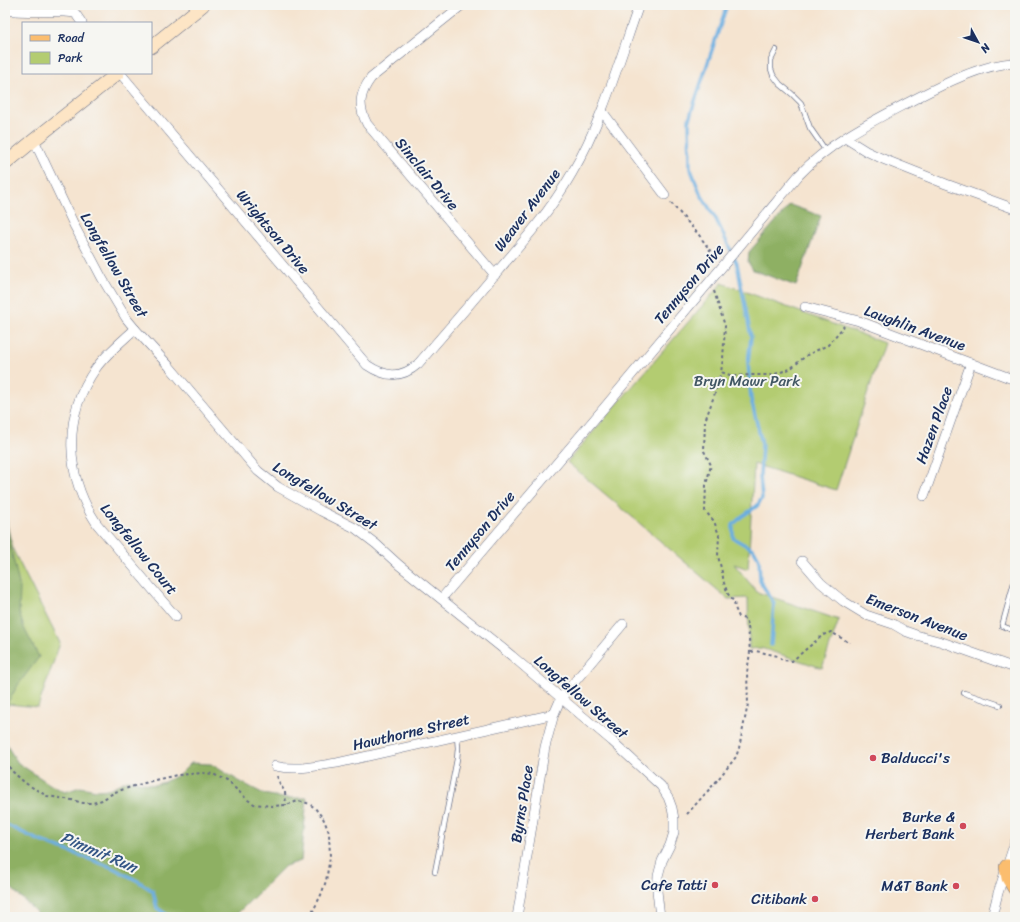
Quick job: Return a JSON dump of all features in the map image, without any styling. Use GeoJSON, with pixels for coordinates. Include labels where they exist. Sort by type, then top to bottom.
{"type":"FeatureCollection","features":[{"type":"Feature","properties":{"kind":"main road"},"geometry":{"type":"LineString","coordinates":[[1007,867],[1009,878],[1015,888]]}},
{"type":"Feature","properties":{"kind":"street"},"geometry":{"type":"LineString","coordinates":[[152,46],[203,5]]}},
{"type":"Feature","properties":{"kind":"street","name":"Sinclair Drive"},"geometry":{"type":"LineString","coordinates":[[462,5],[371,78],[362,96],[361,105],[367,124],[495,275]]}},
{"type":"Feature","properties":{"kind":"street","name":"Weaver Avenue"},"geometry":{"type":"LineString","coordinates":[[418,364],[535,228],[554,202],[572,173],[589,142],[602,111],[639,5]]}},
{"type":"Feature","properties":{"kind":"street"},"geometry":{"type":"LineString","coordinates":[[5,10],[22,12],[73,9],[81,22]]}},
{"type":"Feature","properties":{"kind":"street","name":"Tennyson Drive"},"geometry":{"type":"LineString","coordinates":[[442,598],[594,421],[799,175],[813,161],[845,138],[892,111],[953,80],[998,65],[1015,63]]}},
{"type":"Feature","properties":{"kind":"street"},"geometry":{"type":"LineString","coordinates":[[5,164],[118,74]]}},
{"type":"Feature","properties":{"kind":"street","name":"Wrightson Drive"},"geometry":{"type":"LineString","coordinates":[[120,74],[367,365],[376,371],[395,375],[405,372],[418,364]]}},
{"type":"Feature","properties":{"kind":"street"},"geometry":{"type":"LineString","coordinates":[[602,111],[665,196]]}},
{"type":"Feature","properties":{"kind":"street"},"geometry":{"type":"LineString","coordinates":[[845,138],[866,151],[883,159],[1015,209]]}},
{"type":"Feature","properties":{"kind":"street","name":"Longfellow Street"},"geometry":{"type":"LineString","coordinates":[[34,140],[82,240],[102,278],[126,318],[264,476],[278,487],[355,528],[376,544],[399,565],[442,598],[512,656],[612,741],[661,786],[668,797],[674,814],[674,832],[662,861],[658,876],[657,891],[660,917]]}},
{"type":"Feature","properties":{"kind":"street","name":"Laughlin Avenue"},"geometry":{"type":"LineString","coordinates":[[805,307],[859,322],[1015,380]]}},
{"type":"Feature","properties":{"kind":"street","name":"Longfellow Court"},"geometry":{"type":"LineString","coordinates":[[135,329],[107,354],[86,384],[78,402],[73,420],[71,440],[72,460],[76,480],[91,515],[176,617]]}},
{"type":"Feature","properties":{"kind":"street","name":"Hazen Place"},"geometry":{"type":"LineString","coordinates":[[924,496],[971,363]]}},
{"type":"Feature","properties":{"kind":"street","name":"Emerson Avenue"},"geometry":{"type":"LineString","coordinates":[[802,561],[821,583],[843,601],[866,615],[893,624],[916,635],[942,642],[1015,668]]}},
{"type":"Feature","properties":{"kind":"street","name":"Byrns Place"},"geometry":{"type":"LineString","coordinates":[[517,917],[545,747],[554,714],[561,698],[623,624]]}},
{"type":"Feature","properties":{"kind":"street","name":"Hawthorne Street"},"geometry":{"type":"LineString","coordinates":[[275,766],[284,769],[337,763],[554,714]]}},
{"type":"Feature","properties":{"kind":"street"},"geometry":{"type":"LineString","coordinates":[[992,917],[998,893],[1015,842]]}},
{"type":"Feature","properties":{"kind":"lane"},"geometry":{"type":"LineString","coordinates":[[776,50],[771,60],[773,75],[780,84],[801,103],[810,128],[826,151]]}},
{"type":"Feature","properties":{"kind":"lane"},"geometry":{"type":"LineString","coordinates":[[1015,578],[1002,626],[1015,631]]}},
{"type":"Feature","properties":{"kind":"lane"},"geometry":{"type":"LineString","coordinates":[[964,692],[1000,705]]}},
{"type":"Feature","properties":{"kind":"lane"},"geometry":{"type":"LineString","coordinates":[[435,872],[457,759],[457,736]]}},
{"type":"Feature","properties":{"kind":"path"},"geometry":{"type":"LineString","coordinates":[[665,196],[668,196],[672,204],[706,244],[720,269]]}},
{"type":"Feature","properties":{"kind":"path"},"geometry":{"type":"LineString","coordinates":[[687,814],[736,757],[748,704],[747,673],[750,652],[748,624],[745,619],[739,617],[734,602],[728,594],[718,556],[719,535],[714,522],[705,511],[706,485],[711,465],[704,451],[705,421],[721,372],[725,326],[710,281]]}},
{"type":"Feature","properties":{"kind":"path"},"geometry":{"type":"LineString","coordinates":[[721,372],[733,376],[772,375],[790,369],[807,355],[828,345],[850,319]]}},
{"type":"Feature","properties":{"kind":"path"},"geometry":{"type":"LineString","coordinates":[[5,574],[7,608],[5,615]]}},
{"type":"Feature","properties":{"kind":"path"},"geometry":{"type":"LineString","coordinates":[[750,652],[756,651],[766,653],[778,656],[782,660],[792,661],[823,635],[831,632],[850,643]]}},
{"type":"Feature","properties":{"kind":"path"},"geometry":{"type":"LineString","coordinates":[[5,662],[5,689]]}},
{"type":"Feature","properties":{"kind":"path"},"geometry":{"type":"LineString","coordinates":[[5,762],[25,784],[47,796],[83,803],[93,803],[115,792],[155,780],[177,775],[202,773],[213,774],[227,781],[254,804],[272,806],[286,805],[298,801],[307,803],[314,807],[323,818],[329,832],[330,857],[326,881],[321,895],[309,917]]}},
{"type":"Feature","properties":{"kind":"path"},"geometry":{"type":"LineString","coordinates":[[275,766],[284,792],[286,805]]}},
{"type":"Feature","properties":{"kind":"green space"},"geometry":{"type":"Polygon","coordinates":[[[790,205],[821,216],[796,286],[753,270],[748,262],[749,252],[790,205]]]}},
{"type":"Feature","properties":{"kind":"green space","name":"Bryn Mawr Park"},"geometry":{"type":"Polygon","coordinates":[[[722,283],[884,343],[836,490],[754,464],[748,569],[734,564],[757,592],[839,620],[822,668],[761,648],[749,649],[748,598],[728,599],[567,462],[722,283]]]}},
{"type":"Feature","properties":{"kind":"green space"},"geometry":{"type":"Polygon","coordinates":[[[5,508],[13,550],[60,643],[38,707],[8,704],[5,719],[5,508]]]}},
{"type":"Feature","properties":{"kind":"green space"},"geometry":{"type":"Polygon","coordinates":[[[5,508],[9,541],[20,588],[19,612],[24,628],[39,657],[18,685],[8,702],[5,719],[5,508]]]}},
{"type":"Feature","properties":{"kind":"green space"},"geometry":{"type":"Polygon","coordinates":[[[5,739],[9,749],[18,763],[51,785],[65,792],[80,787],[97,790],[109,789],[127,780],[154,785],[180,774],[191,763],[211,764],[264,794],[283,798],[307,798],[301,861],[285,866],[234,917],[37,917],[36,912],[5,882],[5,739]]]}},
{"type":"Feature","properties":{"kind":"waterway"},"geometry":{"type":"LineString","coordinates":[[727,5],[689,119],[690,167],[700,193],[716,219],[737,264],[751,337],[748,363],[751,399],[762,444],[760,476],[762,498],[757,506],[741,517],[733,525],[733,538],[754,550],[759,559],[760,581],[774,603],[771,645]]}},
{"type":"Feature","properties":{"kind":"waterway","name":"Pimmit Run"},"geometry":{"type":"LineString","coordinates":[[5,824],[38,840],[111,867],[138,881],[153,891],[157,908],[170,917]]}},
{"type":"Feature","properties":{"kind":"place","name":"Balducci's"},"geometry":{"type":"Point","coordinates":[873,758]}},
{"type":"Feature","properties":{"kind":"place","name":"Burke & Herbert Bank"},"geometry":{"type":"Point","coordinates":[963,826]}},
{"type":"Feature","properties":{"kind":"place","name":"Cafe Tatti"},"geometry":{"type":"Point","coordinates":[715,885]}},
{"type":"Feature","properties":{"kind":"place","name":"M&T Bank"},"geometry":{"type":"Point","coordinates":[956,886]}},
{"type":"Feature","properties":{"kind":"place","name":"Citibank"},"geometry":{"type":"Point","coordinates":[815,899]}}]}
